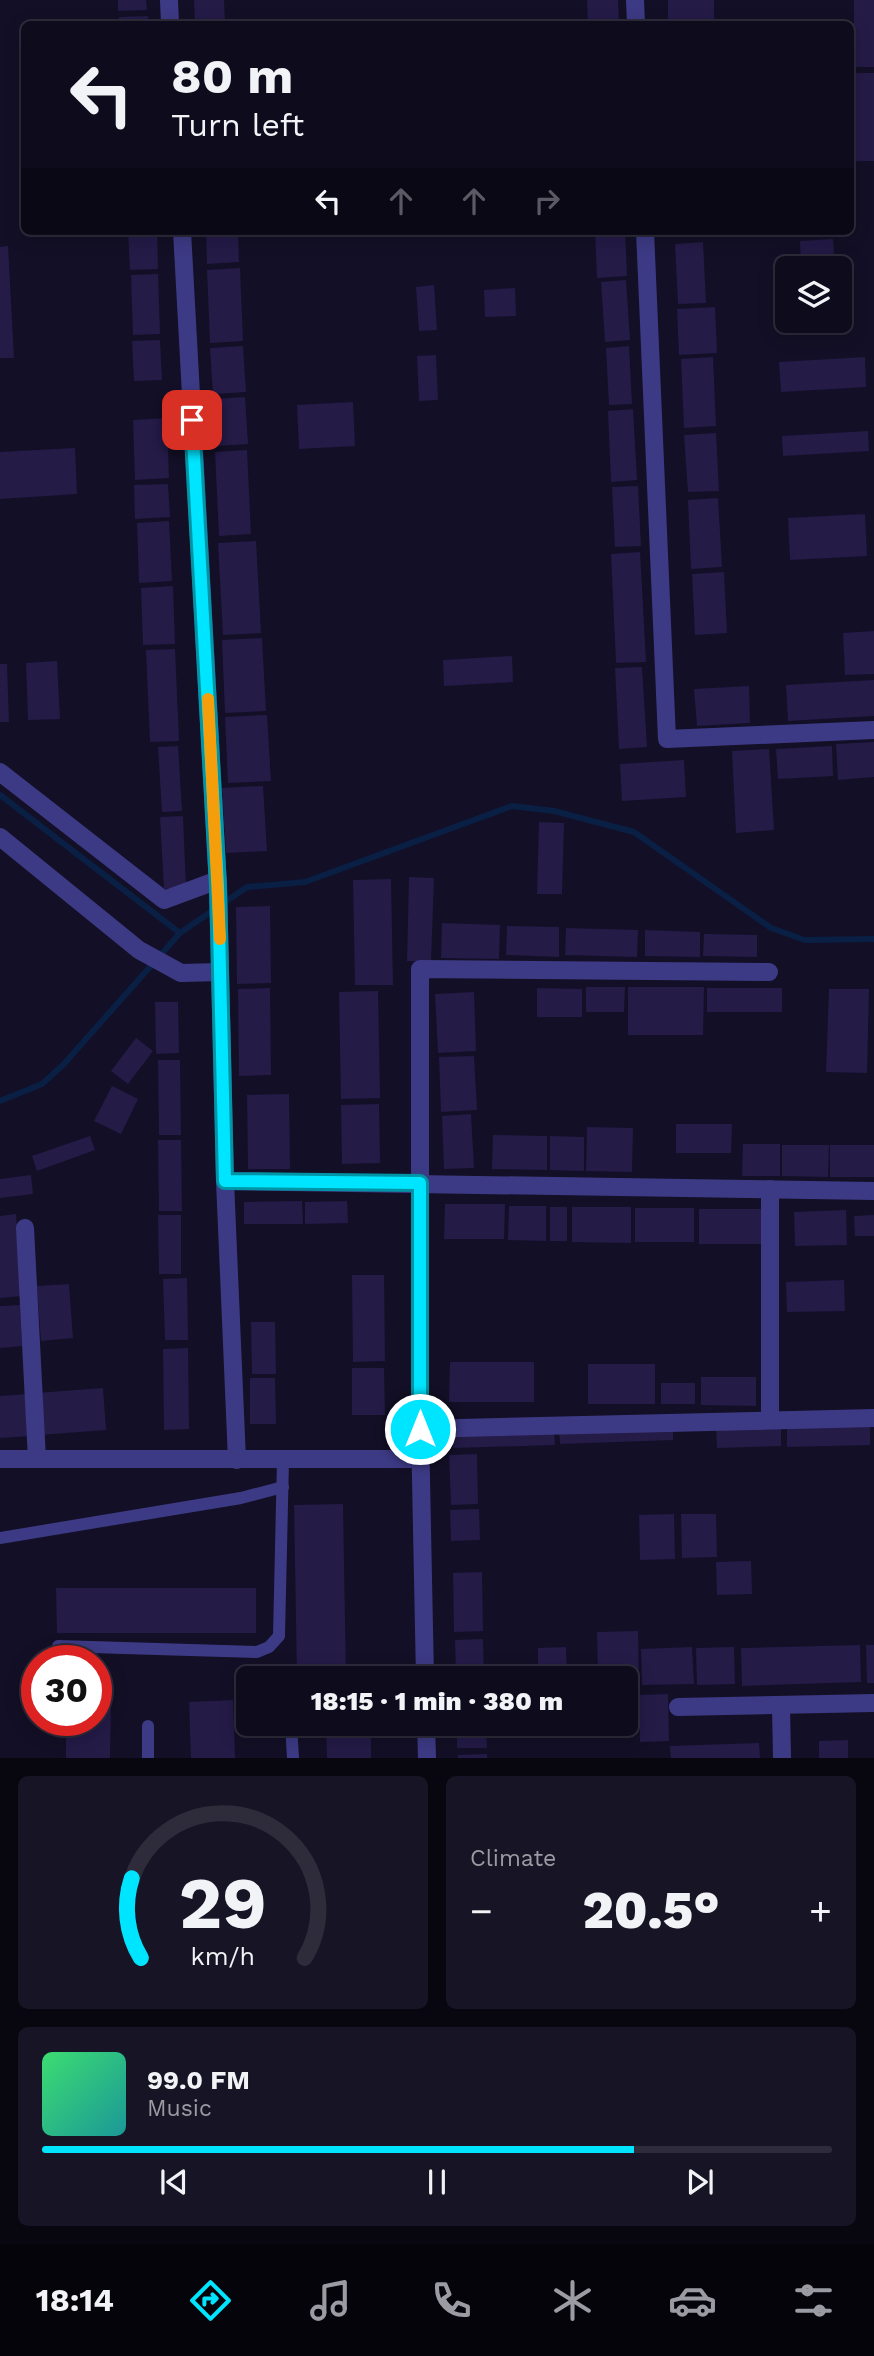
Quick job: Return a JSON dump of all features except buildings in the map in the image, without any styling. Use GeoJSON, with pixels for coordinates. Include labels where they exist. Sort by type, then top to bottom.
{"type":"FeatureCollection","features":[{"type":"Feature","properties":{"kind":"street"},"geometry":{"type":"LineString","coordinates":[[169,0],[170,21]]}},
{"type":"Feature","properties":{"kind":"street"},"geometry":{"type":"LineString","coordinates":[[635,0],[636,21]]}},
{"type":"Feature","properties":{"kind":"street"},"geometry":{"type":"LineString","coordinates":[[182,235],[218,883],[225,1181],[237,1460]]}},
{"type":"Feature","properties":{"kind":"street"},"geometry":{"type":"LineString","coordinates":[[645,235],[667,739],[874,730]]}},
{"type":"Feature","properties":{"kind":"street"},"geometry":{"type":"LineString","coordinates":[[0,772],[164,900],[218,883]]}},
{"type":"Feature","properties":{"kind":"street"},"geometry":{"type":"LineString","coordinates":[[0,837],[139,950],[181,973],[220,972]]}},
{"type":"Feature","properties":{"kind":"street"},"geometry":{"type":"LineString","coordinates":[[425,1666],[420,1429],[420,969],[768,972]]}},
{"type":"Feature","properties":{"kind":"street"},"geometry":{"type":"LineString","coordinates":[[225,1181],[874,1191]]}},
{"type":"Feature","properties":{"kind":"street"},"geometry":{"type":"LineString","coordinates":[[770,1189],[770,1420]]}},
{"type":"Feature","properties":{"kind":"street"},"geometry":{"type":"LineString","coordinates":[[25,1228],[37,1460]]}},
{"type":"Feature","properties":{"kind":"street"},"geometry":{"type":"LineString","coordinates":[[420,1429],[874,1418]]}},
{"type":"Feature","properties":{"kind":"street"},"geometry":{"type":"LineString","coordinates":[[0,1460],[421,1459]]}},
{"type":"Feature","properties":{"kind":"street"},"geometry":{"type":"LineString","coordinates":[[678,1707],[874,1703]]}},
{"type":"Feature","properties":{"kind":"street"},"geometry":{"type":"LineString","coordinates":[[781,1706],[782,1758]]}},
{"type":"Feature","properties":{"kind":"street"},"geometry":{"type":"LineString","coordinates":[[426,1736],[427,1758]]}},
{"type":"Feature","properties":{"kind":"lane"},"geometry":{"type":"LineString","coordinates":[[112,1648],[257,1652],[269,1647],[279,1636],[283,1460]]}},
{"type":"Feature","properties":{"kind":"lane"},"geometry":{"type":"LineString","coordinates":[[0,1538],[241,1498],[283,1487]]}},
{"type":"Feature","properties":{"kind":"lane"},"geometry":{"type":"LineString","coordinates":[[148,1726],[148,1758]]}},
{"type":"Feature","properties":{"kind":"lane"},"geometry":{"type":"LineString","coordinates":[[292,1736],[293,1758]]}},
{"type":"Feature","properties":{"kind":"waterway"},"geometry":{"type":"LineString","coordinates":[[0,795],[180,933],[247,887],[305,882],[512,806],[554,811],[634,832],[771,928],[805,940],[874,939]]}},
{"type":"Feature","properties":{"kind":"waterway"},"geometry":{"type":"LineString","coordinates":[[0,1101],[42,1084],[63,1065],[180,933]]}},
{"type":"Feature","properties":{"kind":"slow traffic"},"geometry":{"type":"LineString","coordinates":[[208,699],[220,939]]}},
{"type":"Feature","properties":{"kind":"route"},"geometry":{"type":"LineString","coordinates":[[192,420],[218,886],[225,1181],[420,1183],[420,1429]]}}]}
